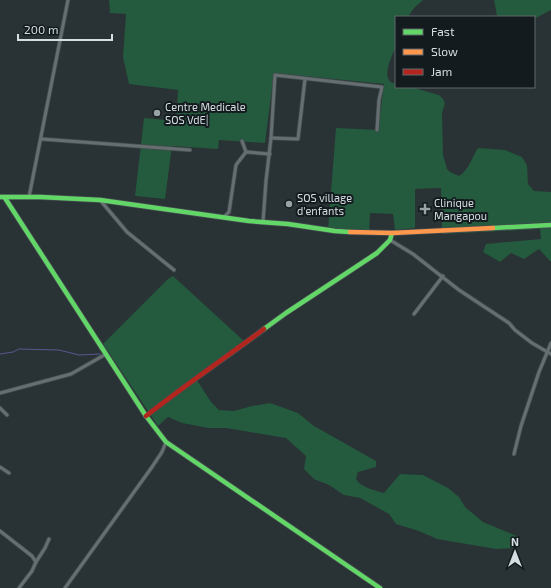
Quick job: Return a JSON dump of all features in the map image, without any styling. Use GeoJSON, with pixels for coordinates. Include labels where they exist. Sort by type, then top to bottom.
{"type":"FeatureCollection","features":[{"type":"Feature","properties":{"kind":"street"},"geometry":{"type":"LineString","coordinates":[[29,197],[68,0]]}},
{"type":"Feature","properties":{"kind":"street"},"geometry":{"type":"LineString","coordinates":[[263,222],[266,181],[272,138],[276,75],[382,87],[379,100],[377,130]]}},
{"type":"Feature","properties":{"kind":"street"},"geometry":{"type":"LineString","coordinates":[[272,138],[298,139],[305,79]]}},
{"type":"Feature","properties":{"kind":"street"},"geometry":{"type":"LineString","coordinates":[[41,139],[190,150]]}},
{"type":"Feature","properties":{"kind":"street"},"geometry":{"type":"LineString","coordinates":[[242,142],[246,152]]}},
{"type":"Feature","properties":{"kind":"street"},"geometry":{"type":"LineString","coordinates":[[246,152],[270,154]]}},
{"type":"Feature","properties":{"kind":"street"},"geometry":{"type":"LineString","coordinates":[[223,217],[229,212],[236,165],[246,152]]}},
{"type":"Feature","properties":{"kind":"street"},"geometry":{"type":"LineString","coordinates":[[3,198],[29,197],[100,200],[223,217],[315,227],[334,231],[392,233],[551,225]]}},
{"type":"Feature","properties":{"kind":"street"},"geometry":{"type":"LineString","coordinates":[[3,198],[146,416],[166,442],[380,588]]}},
{"type":"Feature","properties":{"kind":"street"},"geometry":{"type":"LineString","coordinates":[[100,200],[127,232],[174,270]]}},
{"type":"Feature","properties":{"kind":"street"},"geometry":{"type":"LineString","coordinates":[[146,416],[183,387],[198,378],[286,313],[376,253],[390,240],[392,233]]}},
{"type":"Feature","properties":{"kind":"street"},"geometry":{"type":"LineString","coordinates":[[390,240],[396,242],[443,276],[459,290],[509,323],[532,343],[551,354]]}},
{"type":"Feature","properties":{"kind":"street"},"geometry":{"type":"LineString","coordinates":[[414,314],[443,276]]}},
{"type":"Feature","properties":{"kind":"street"},"geometry":{"type":"LineString","coordinates":[[514,454],[521,426],[539,372],[551,343]]}},
{"type":"Feature","properties":{"kind":"street"},"geometry":{"type":"LineString","coordinates":[[0,393],[71,374],[106,354]]}},
{"type":"Feature","properties":{"kind":"street"},"geometry":{"type":"LineString","coordinates":[[0,408],[7,415]]}},
{"type":"Feature","properties":{"kind":"street"},"geometry":{"type":"LineString","coordinates":[[65,588],[152,468],[162,452],[166,442]]}},
{"type":"Feature","properties":{"kind":"street"},"geometry":{"type":"LineString","coordinates":[[0,467],[9,474]]}},
{"type":"Feature","properties":{"kind":"street"},"geometry":{"type":"LineString","coordinates":[[0,531],[32,556],[36,562]]}},
{"type":"Feature","properties":{"kind":"street"},"geometry":{"type":"LineString","coordinates":[[19,588],[32,571],[45,548],[48,539]]}},
{"type":"Feature","properties":{"kind":"green space"},"geometry":{"type":"Polygon","coordinates":[[[109,0],[423,0],[414,8],[409,16],[395,16],[395,48],[388,67],[388,78],[391,82],[395,84],[395,88],[414,88],[439,95],[443,99],[445,103],[442,113],[443,155],[447,169],[450,172],[459,176],[468,167],[478,148],[505,150],[522,157],[527,165],[528,184],[534,191],[551,192],[551,261],[539,249],[524,259],[511,253],[500,262],[483,252],[486,244],[541,239],[540,229],[442,234],[441,188],[415,189],[415,228],[395,230],[393,214],[370,213],[369,234],[328,230],[336,128],[378,130],[384,84],[274,73],[265,143],[219,140],[218,149],[172,146],[165,199],[135,196],[144,118],[176,121],[178,90],[129,84],[123,57],[126,14],[110,13],[109,0]]]}},
{"type":"Feature","properties":{"kind":"green space"},"geometry":{"type":"Polygon","coordinates":[[[494,0],[551,0],[551,10],[535,18],[535,16],[497,16],[494,0]]]}},
{"type":"Feature","properties":{"kind":"green space"},"geometry":{"type":"Polygon","coordinates":[[[173,276],[245,342],[195,377],[211,402],[219,410],[234,411],[270,403],[298,413],[314,426],[376,461],[376,467],[358,472],[356,479],[361,485],[384,493],[400,474],[423,475],[448,488],[459,497],[465,507],[483,522],[519,537],[515,548],[496,549],[437,539],[419,531],[396,524],[389,514],[360,498],[344,495],[329,485],[314,479],[304,469],[306,456],[286,438],[226,428],[208,428],[182,423],[168,417],[158,426],[103,344],[168,279],[173,276]]]}},
{"type":"Feature","properties":{"kind":"waterway"},"geometry":{"type":"LineString","coordinates":[[0,354],[13,352],[19,349],[59,350],[79,355],[100,354]]}},
{"type":"Feature","properties":{"kind":"traffic: fast"},"geometry":{"type":"LineString","coordinates":[[0,197],[100,200],[249,221],[288,224],[350,232]]}},
{"type":"Feature","properties":{"kind":"traffic: fast"},"geometry":{"type":"LineString","coordinates":[[5,198],[146,416],[166,442],[380,588]]}},
{"type":"Feature","properties":{"kind":"traffic: fast"},"geometry":{"type":"LineString","coordinates":[[493,228],[551,225]]}},
{"type":"Feature","properties":{"kind":"traffic: fast"},"geometry":{"type":"LineString","coordinates":[[264,329],[377,253],[390,240],[392,233]]}},
{"type":"Feature","properties":{"kind":"traffic: slow"},"geometry":{"type":"LineString","coordinates":[[350,232],[392,233],[493,228]]}},
{"type":"Feature","properties":{"kind":"traffic: jam"},"geometry":{"type":"LineString","coordinates":[[146,416],[264,329]]}},
{"type":"Feature","properties":{"kind":"place","name":"Centre Medicale SOS VdE|"},"geometry":{"type":"Point","coordinates":[157,113]}},
{"type":"Feature","properties":{"kind":"place","name":"SOS village d'enfants"},"geometry":{"type":"Point","coordinates":[289,204]}},
{"type":"Feature","properties":{"kind":"place","name":"Clinique Mangapou"},"geometry":{"type":"Point","coordinates":[425,209]}}]}
